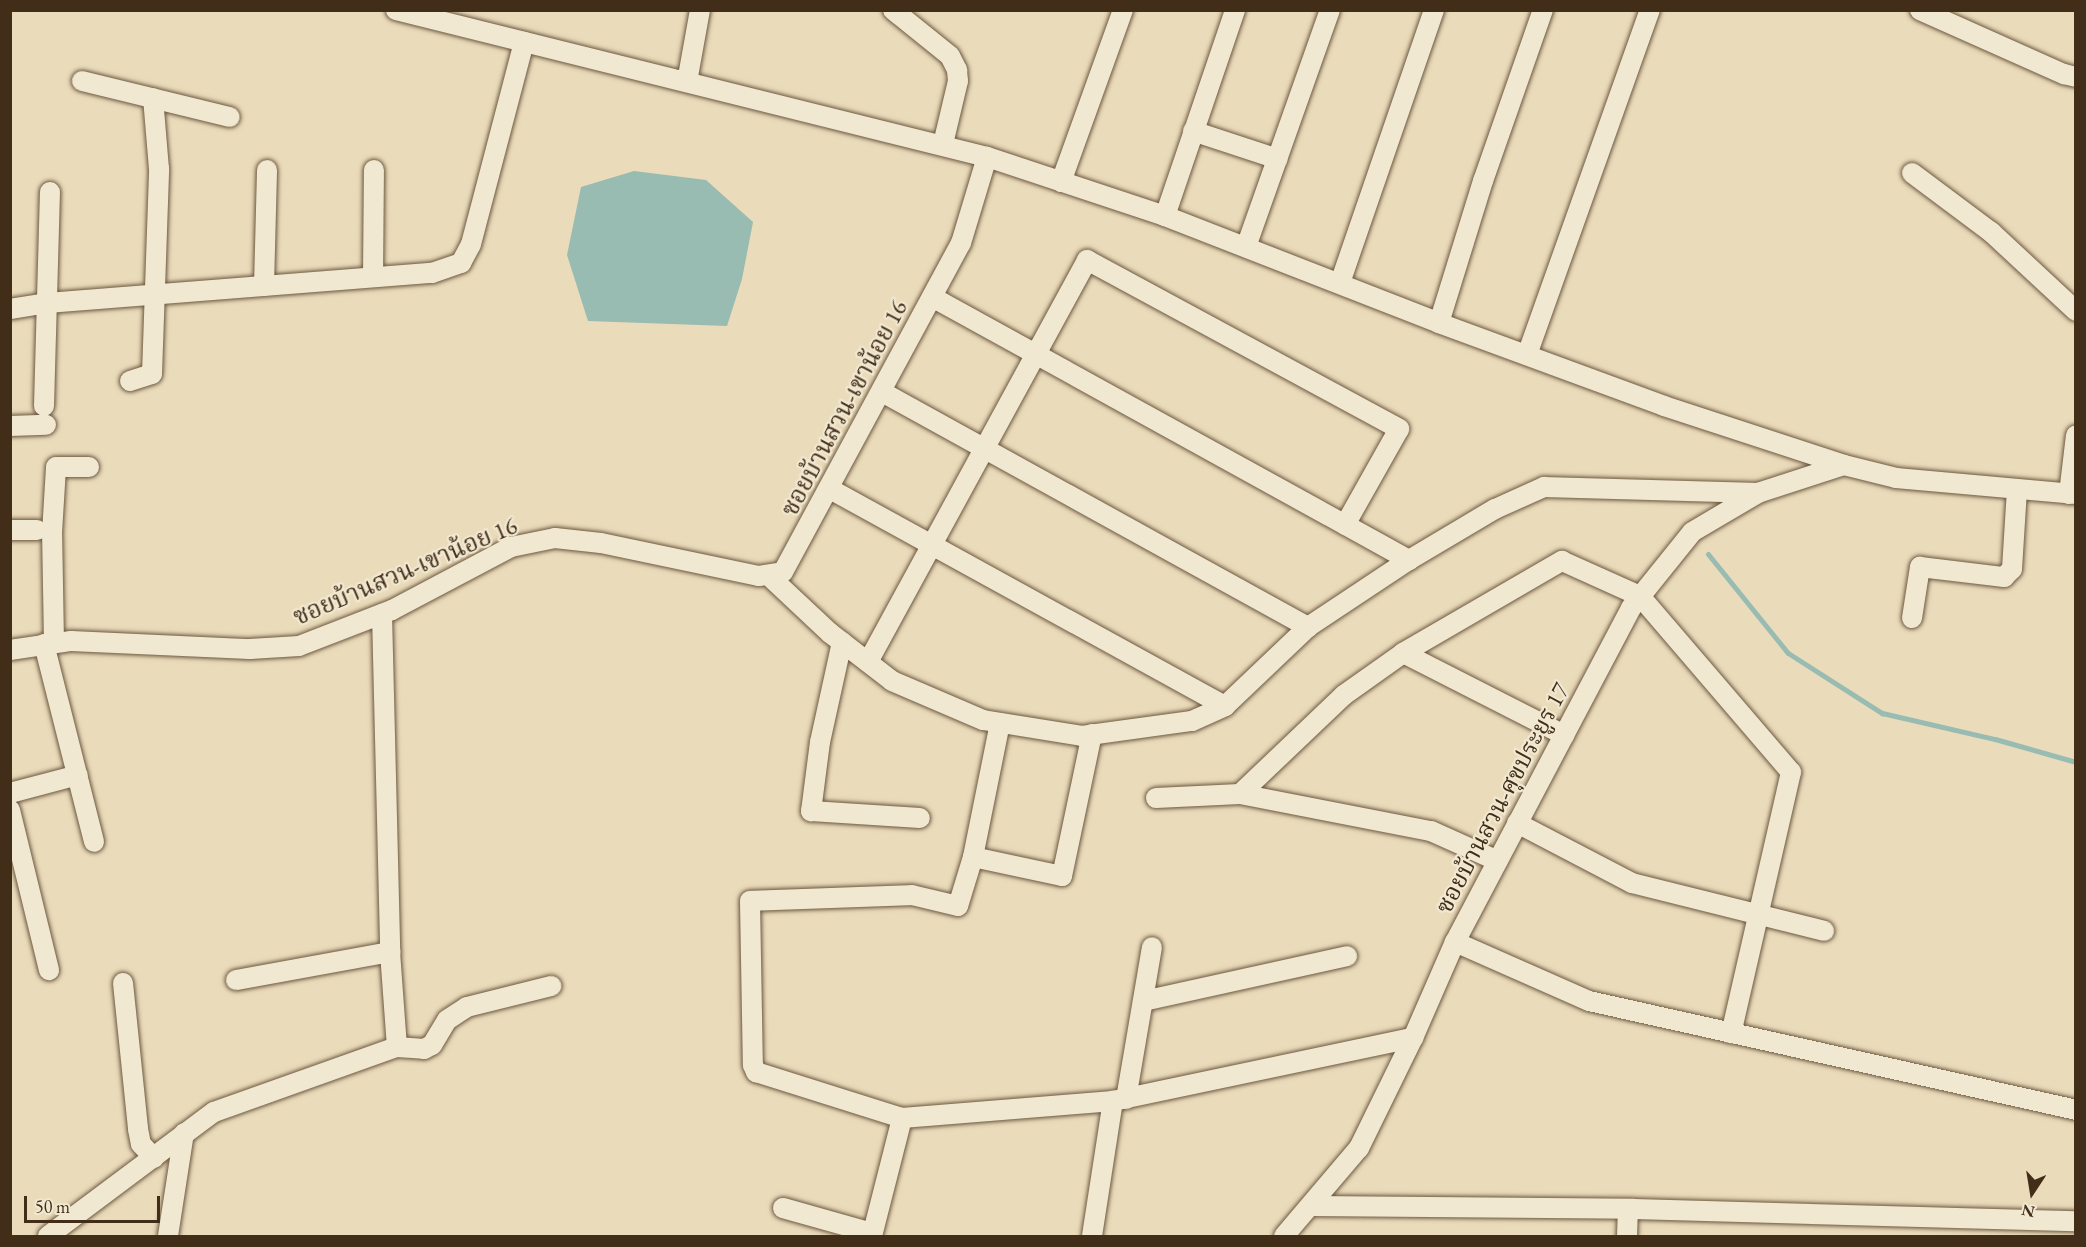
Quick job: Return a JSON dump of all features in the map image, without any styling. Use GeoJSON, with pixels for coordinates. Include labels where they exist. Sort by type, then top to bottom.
{"type":"FeatureCollection","features":[{"type":"Feature","properties":{"kind":"street"},"geometry":{"type":"LineString","coordinates":[[396,10],[943,144],[987,157],[1165,216],[1439,323],[1664,406],[1844,465],[1896,478],[2072,494],[2076,435]]}},
{"type":"Feature","properties":{"kind":"street"},"geometry":{"type":"LineString","coordinates":[[687,82],[700,10]]}},
{"type":"Feature","properties":{"kind":"street"},"geometry":{"type":"LineString","coordinates":[[893,10],[951,56],[957,70],[958,81],[943,144]]}},
{"type":"Feature","properties":{"kind":"street"},"geometry":{"type":"LineString","coordinates":[[1061,182],[1123,10]]}},
{"type":"Feature","properties":{"kind":"street"},"geometry":{"type":"LineString","coordinates":[[1165,216],[1235,10]]}},
{"type":"Feature","properties":{"kind":"street"},"geometry":{"type":"LineString","coordinates":[[1246,247],[1330,10]]}},
{"type":"Feature","properties":{"kind":"street"},"geometry":{"type":"LineString","coordinates":[[1340,283],[1434,10]]}},
{"type":"Feature","properties":{"kind":"street"},"geometry":{"type":"LineString","coordinates":[[1439,323],[1483,181],[1543,10]]}},
{"type":"Feature","properties":{"kind":"street"},"geometry":{"type":"LineString","coordinates":[[1527,355],[1650,10]]}},
{"type":"Feature","properties":{"kind":"street"},"geometry":{"type":"LineString","coordinates":[[1920,10],[2064,74],[2076,77]]}},
{"type":"Feature","properties":{"kind":"street"},"geometry":{"type":"LineString","coordinates":[[10,309],[47,303],[432,273],[461,263],[471,244],[524,42]]}},
{"type":"Feature","properties":{"kind":"street"},"geometry":{"type":"LineString","coordinates":[[82,81],[230,117]]}},
{"type":"Feature","properties":{"kind":"street"},"geometry":{"type":"LineString","coordinates":[[130,381],[152,374],[159,169],[153,98]]}},
{"type":"Feature","properties":{"kind":"street"},"geometry":{"type":"LineString","coordinates":[[1193,131],[1278,159]]}},
{"type":"Feature","properties":{"kind":"street","name":"ซอยบ้านสวน-เขาน้อย 16"},"geometry":{"type":"LineString","coordinates":[[10,650],[71,641],[250,649],[299,646],[382,614],[511,547],[555,538],[601,543],[759,576],[783,572],[830,489],[964,236],[987,157]]}},
{"type":"Feature","properties":{"kind":"street"},"geometry":{"type":"LineString","coordinates":[[264,286],[267,170]]}},
{"type":"Feature","properties":{"kind":"street"},"geometry":{"type":"LineString","coordinates":[[374,171],[374,277]]}},
{"type":"Feature","properties":{"kind":"street"},"geometry":{"type":"LineString","coordinates":[[1912,173],[1992,232],[2076,311]]}},
{"type":"Feature","properties":{"kind":"street"},"geometry":{"type":"LineString","coordinates":[[10,426],[45,416],[50,192]]}},
{"type":"Feature","properties":{"kind":"street"},"geometry":{"type":"LineString","coordinates":[[868,662],[1087,260],[1399,429],[1345,525]]}},
{"type":"Feature","properties":{"kind":"street"},"geometry":{"type":"LineString","coordinates":[[932,297],[1409,560]]}},
{"type":"Feature","properties":{"kind":"street"},"geometry":{"type":"LineString","coordinates":[[882,392],[1308,627]]}},
{"type":"Feature","properties":{"kind":"street","name":"ซอยบ้านสวน-ศุขประยูร 17"},"geometry":{"type":"LineString","coordinates":[[1284,1236],[1359,1148],[1413,1038],[1455,942],[1631,608],[1692,532],[1758,493],[1844,465]]}},
{"type":"Feature","properties":{"kind":"street"},"geometry":{"type":"LineString","coordinates":[[89,467],[56,467],[49,644],[94,842]]}},
{"type":"Feature","properties":{"kind":"street"},"geometry":{"type":"LineString","coordinates":[[768,575],[842,642],[892,681],[983,720],[1082,736],[1192,721],[1225,706],[1308,627],[1409,560],[1495,509],[1544,487],[1758,493]]}},
{"type":"Feature","properties":{"kind":"street"},"geometry":{"type":"LineString","coordinates":[[830,489],[1225,706]]}},
{"type":"Feature","properties":{"kind":"street"},"geometry":{"type":"LineString","coordinates":[[1912,618],[1920,567],[2004,577],[2012,569],[2016,490]]}},
{"type":"Feature","properties":{"kind":"street"},"geometry":{"type":"LineString","coordinates":[[10,530],[37,530]]}},
{"type":"Feature","properties":{"kind":"street"},"geometry":{"type":"LineString","coordinates":[[1239,794],[1344,695],[1403,652],[1562,561],[1640,596],[1791,772],[1731,1033]]}},
{"type":"Feature","properties":{"kind":"street"},"geometry":{"type":"LineString","coordinates":[[382,614],[390,952],[397,1047]]}},
{"type":"Feature","properties":{"kind":"street"},"geometry":{"type":"LineString","coordinates":[[842,642],[820,742],[811,811],[920,818]]}},
{"type":"Feature","properties":{"kind":"street"},"geometry":{"type":"LineString","coordinates":[[1403,652],[1564,735]]}},
{"type":"Feature","properties":{"kind":"street"},"geometry":{"type":"LineString","coordinates":[[999,723],[973,857],[958,906],[912,895],[750,901],[753,1065],[756,1072],[902,1118],[1120,1100],[1413,1038]]}},
{"type":"Feature","properties":{"kind":"street"},"geometry":{"type":"LineString","coordinates":[[973,857],[1062,876],[1092,735]]}},
{"type":"Feature","properties":{"kind":"street"},"geometry":{"type":"LineString","coordinates":[[10,793],[78,775]]}},
{"type":"Feature","properties":{"kind":"street"},"geometry":{"type":"LineString","coordinates":[[1155,798],[1239,794],[1431,831],[1498,861]]}},
{"type":"Feature","properties":{"kind":"street"},"geometry":{"type":"LineString","coordinates":[[10,810],[49,970]]}},
{"type":"Feature","properties":{"kind":"street"},"geometry":{"type":"LineString","coordinates":[[1518,824],[1632,883],[1824,931]]}},
{"type":"Feature","properties":{"kind":"street"},"geometry":{"type":"LineString","coordinates":[[1455,942],[1589,1001],[2076,1110]]}},
{"type":"Feature","properties":{"kind":"street"},"geometry":{"type":"LineString","coordinates":[[1092,1236],[1143,1001],[1152,947]]}},
{"type":"Feature","properties":{"kind":"street"},"geometry":{"type":"LineString","coordinates":[[236,980],[390,952]]}},
{"type":"Feature","properties":{"kind":"street"},"geometry":{"type":"LineString","coordinates":[[1143,1001],[1347,956]]}},
{"type":"Feature","properties":{"kind":"street"},"geometry":{"type":"LineString","coordinates":[[123,983],[138,1129],[141,1144],[154,1158]]}},
{"type":"Feature","properties":{"kind":"street"},"geometry":{"type":"LineString","coordinates":[[48,1236],[214,1112],[397,1047],[424,1049],[432,1045],[447,1020],[467,1006],[551,986]]}},
{"type":"Feature","properties":{"kind":"street"},"geometry":{"type":"LineString","coordinates":[[783,1208],[872,1235],[902,1118]]}},
{"type":"Feature","properties":{"kind":"street"},"geometry":{"type":"LineString","coordinates":[[168,1236],[184,1133]]}},
{"type":"Feature","properties":{"kind":"street"},"geometry":{"type":"LineString","coordinates":[[1311,1206],[1628,1209],[2076,1221]]}},
{"type":"Feature","properties":{"kind":"street"},"geometry":{"type":"LineString","coordinates":[[1627,1236],[1628,1209]]}},
{"type":"Feature","properties":{"kind":"water"},"geometry":{"type":"Polygon","coordinates":[[[634,171],[706,180],[753,222],[742,279],[727,326],[588,321],[567,255],[581,187],[634,171]]]}},
{"type":"Feature","properties":{"kind":"waterway"},"geometry":{"type":"LineString","coordinates":[[1708,554],[1788,653],[1882,713],[1995,739],[2076,762]]}}]}
